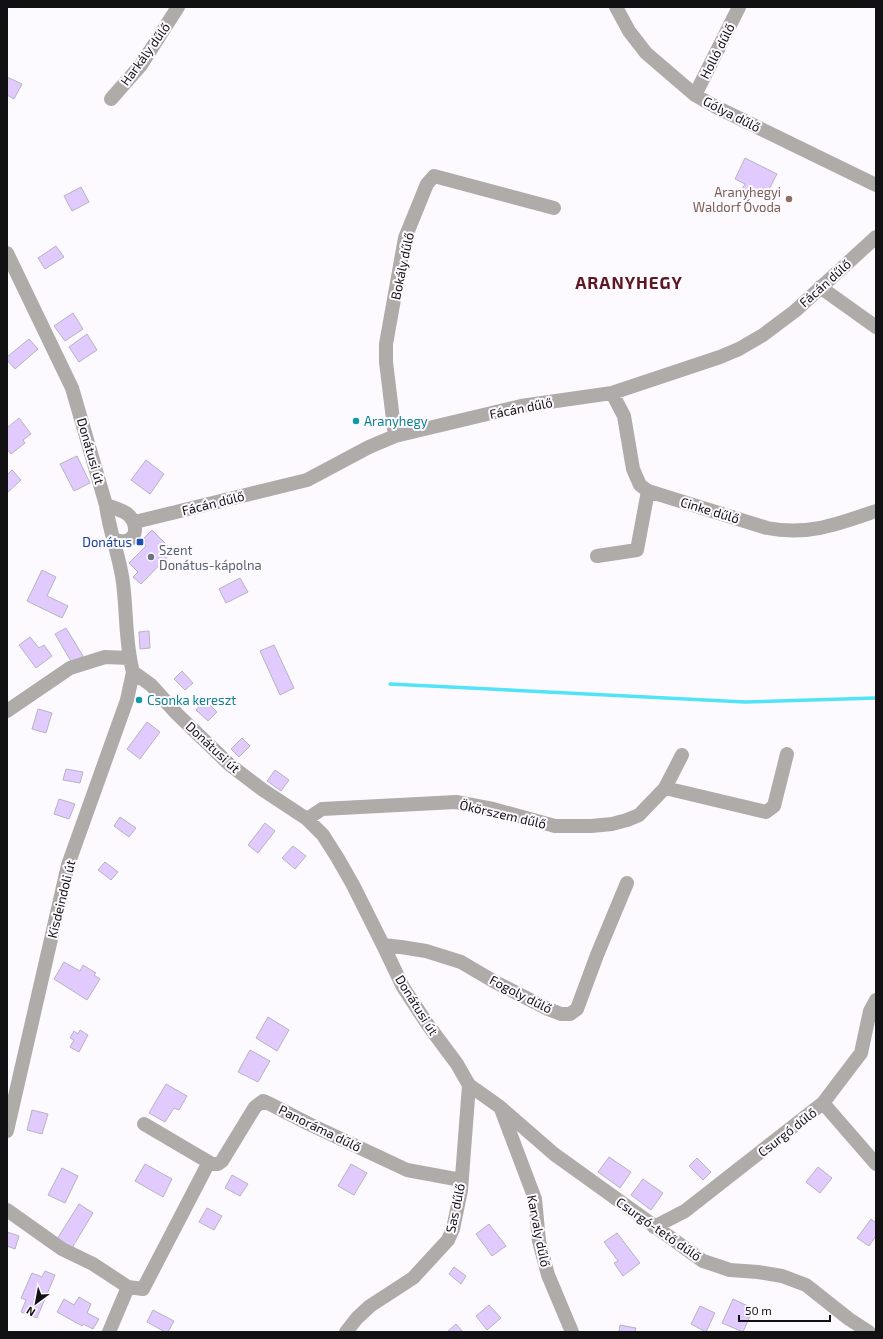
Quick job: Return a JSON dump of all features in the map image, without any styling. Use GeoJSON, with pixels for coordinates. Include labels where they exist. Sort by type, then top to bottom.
{"type":"FeatureCollection","features":[{"type":"Feature","properties":{"kind":"street","name":"Harkály dűlő"},"geometry":{"type":"LineString","coordinates":[[111,99],[141,65],[178,7]]}},
{"type":"Feature","properties":{"kind":"street","name":"Gólya dűlő"},"geometry":{"type":"LineString","coordinates":[[616,7],[629,31],[646,53],[695,95],[716,107],[876,185]]}},
{"type":"Feature","properties":{"kind":"street","name":"Holló dűlő"},"geometry":{"type":"LineString","coordinates":[[695,95],[739,7]]}},
{"type":"Feature","properties":{"kind":"street","name":"Bokály dűlő"},"geometry":{"type":"LineString","coordinates":[[395,436],[386,362],[386,344],[405,238],[428,184],[434,176],[554,208]]}},
{"type":"Feature","properties":{"kind":"street","name":"Fácán dűlő"},"geometry":{"type":"LineString","coordinates":[[135,522],[307,480],[369,447],[395,436],[521,406],[612,393],[690,368],[739,349],[763,335],[795,311],[876,237]]}},
{"type":"Feature","properties":{"kind":"street","name":"Donátusi út"},"geometry":{"type":"LineString","coordinates":[[7,253],[72,388],[106,504],[109,524],[123,581],[129,658],[132,672],[151,685],[177,714],[230,765],[263,790],[307,818],[323,835],[337,857],[403,987],[428,1025],[457,1064],[469,1085]]}},
{"type":"Feature","properties":{"kind":"street"},"geometry":{"type":"LineString","coordinates":[[820,287],[876,327]]}},
{"type":"Feature","properties":{"kind":"street"},"geometry":{"type":"LineString","coordinates":[[597,556],[637,550],[648,491],[640,485],[632,469],[624,416],[612,393]]}},
{"type":"Feature","properties":{"kind":"street","name":"Cinke dűlő"},"geometry":{"type":"LineString","coordinates":[[648,491],[767,528],[784,531],[824,528],[876,511]]}},
{"type":"Feature","properties":{"kind":"street"},"geometry":{"type":"LineString","coordinates":[[106,504],[126,514],[135,522],[136,530],[132,537],[126,541],[113,540]]}},
{"type":"Feature","properties":{"kind":"street"},"geometry":{"type":"LineString","coordinates":[[7,711],[70,668],[105,657],[129,658]]}},
{"type":"Feature","properties":{"kind":"street","name":"Kisdeindoli út"},"geometry":{"type":"LineString","coordinates":[[8,1122],[68,864],[127,700],[132,672]]}},
{"type":"Feature","properties":{"kind":"street"},"geometry":{"type":"LineString","coordinates":[[665,788],[766,812],[774,806],[787,754]]}},
{"type":"Feature","properties":{"kind":"street","name":"Ökörszem dűlő"},"geometry":{"type":"LineString","coordinates":[[307,818],[322,809],[456,802],[555,826],[591,826],[627,820],[639,815],[665,788],[682,755]]}},
{"type":"Feature","properties":{"kind":"street","name":"Fogoly dűlő"},"geometry":{"type":"LineString","coordinates":[[383,945],[426,951],[461,962],[495,982],[548,1009],[561,1014],[570,1014],[577,1009],[626,884]]}},
{"type":"Feature","properties":{"kind":"street","name":"Csurgó dűlő"},"geometry":{"type":"LineString","coordinates":[[654,1227],[685,1211],[823,1103],[861,1053],[870,1011],[876,1000]]}},
{"type":"Feature","properties":{"kind":"street","name":"Csurgó-tető dűlő"},"geometry":{"type":"LineString","coordinates":[[469,1085],[500,1107],[554,1154],[703,1261],[730,1270],[758,1272],[782,1276],[806,1285],[849,1319],[869,1332]]}},
{"type":"Feature","properties":{"kind":"street","name":"Sas dűlő"},"geometry":{"type":"LineString","coordinates":[[346,1332],[357,1318],[370,1306],[413,1278],[448,1240],[453,1229],[461,1190],[469,1085]]}},
{"type":"Feature","properties":{"kind":"street","name":"Panoráma dűlő"},"geometry":{"type":"LineString","coordinates":[[209,1162],[212,1164],[218,1164],[222,1161],[255,1107],[263,1101],[407,1170],[461,1180]]}},
{"type":"Feature","properties":{"kind":"street"},"geometry":{"type":"LineString","coordinates":[[823,1103],[876,1164]]}},
{"type":"Feature","properties":{"kind":"street","name":"Karvaly dűlő"},"geometry":{"type":"LineString","coordinates":[[500,1107],[535,1199],[538,1241],[548,1275],[572,1332]]}},
{"type":"Feature","properties":{"kind":"street"},"geometry":{"type":"LineString","coordinates":[[7,1210],[62,1249],[93,1264],[128,1287],[143,1289],[209,1162],[144,1124]]}},
{"type":"Feature","properties":{"kind":"street"},"geometry":{"type":"LineString","coordinates":[[109,1332],[128,1287]]}},
{"type":"Feature","properties":{"kind":"building"},"geometry":{"type":"Polygon","coordinates":[[[7,77],[22,84],[14,99],[7,95],[7,77]]]}},
{"type":"Feature","properties":{"kind":"building"},"geometry":{"type":"Polygon","coordinates":[[[745,158],[777,174],[766,195],[755,189],[751,196],[741,191],[745,184],[735,179],[745,158]]]}},
{"type":"Feature","properties":{"kind":"building"},"geometry":{"type":"Polygon","coordinates":[[[81,187],[89,202],[72,211],[64,196],[81,187]]]}},
{"type":"Feature","properties":{"kind":"building"},"geometry":{"type":"Polygon","coordinates":[[[56,246],[64,257],[45,269],[38,258],[56,246]]]}},
{"type":"Feature","properties":{"kind":"building"},"geometry":{"type":"Polygon","coordinates":[[[73,313],[83,329],[65,341],[54,326],[73,313]]]}},
{"type":"Feature","properties":{"kind":"building"},"geometry":{"type":"Polygon","coordinates":[[[87,334],[97,350],[79,362],[69,347],[87,334]]]}},
{"type":"Feature","properties":{"kind":"building"},"geometry":{"type":"Polygon","coordinates":[[[29,339],[38,349],[15,369],[7,360],[7,357],[29,339]]]}},
{"type":"Feature","properties":{"kind":"building"},"geometry":{"type":"Polygon","coordinates":[[[19,418],[31,434],[23,440],[25,443],[11,454],[7,449],[7,428],[19,418]]]}},
{"type":"Feature","properties":{"kind":"building"},"geometry":{"type":"Polygon","coordinates":[[[77,456],[90,483],[74,491],[60,464],[77,456]]]}},
{"type":"Feature","properties":{"kind":"building"},"geometry":{"type":"Polygon","coordinates":[[[146,460],[164,474],[150,494],[131,480],[146,460]]]}},
{"type":"Feature","properties":{"kind":"building"},"geometry":{"type":"Polygon","coordinates":[[[12,470],[21,480],[7,493],[7,475],[12,470]]]}},
{"type":"Feature","properties":{"kind":"building","name":"Szent Donátus-kápolna"},"geometry":{"type":"Polygon","coordinates":[[[152,530],[173,551],[141,584],[133,577],[138,572],[129,563],[146,546],[141,541],[152,530]]]}},
{"type":"Feature","properties":{"kind":"building"},"geometry":{"type":"Polygon","coordinates":[[[42,570],[56,577],[47,596],[68,606],[62,618],[27,601],[42,570]]]}},
{"type":"Feature","properties":{"kind":"building"},"geometry":{"type":"Polygon","coordinates":[[[240,578],[248,592],[226,603],[219,589],[240,578]]]}},
{"type":"Feature","properties":{"kind":"building"},"geometry":{"type":"Polygon","coordinates":[[[66,628],[83,656],[72,663],[55,634],[66,628]]]}},
{"type":"Feature","properties":{"kind":"building"},"geometry":{"type":"Polygon","coordinates":[[[149,631],[150,648],[140,649],[139,632],[149,631]]]}},
{"type":"Feature","properties":{"kind":"building"},"geometry":{"type":"Polygon","coordinates":[[[30,637],[39,648],[44,645],[52,656],[36,668],[19,645],[30,637]]]}},
{"type":"Feature","properties":{"kind":"building"},"geometry":{"type":"Polygon","coordinates":[[[274,645],[294,688],[280,695],[260,651],[274,645]]]}},
{"type":"Feature","properties":{"kind":"building"},"geometry":{"type":"Polygon","coordinates":[[[182,671],[193,683],[185,690],[174,679],[182,671]]]}},
{"type":"Feature","properties":{"kind":"building"},"geometry":{"type":"Polygon","coordinates":[[[205,700],[217,712],[208,721],[196,710],[205,700]]]}},
{"type":"Feature","properties":{"kind":"building"},"geometry":{"type":"Polygon","coordinates":[[[38,709],[52,713],[46,733],[32,729],[38,709]]]}},
{"type":"Feature","properties":{"kind":"building"},"geometry":{"type":"Polygon","coordinates":[[[147,722],[160,732],[140,759],[127,749],[147,722]]]}},
{"type":"Feature","properties":{"kind":"building"},"geometry":{"type":"Polygon","coordinates":[[[242,738],[250,746],[239,757],[231,749],[242,738]]]}},
{"type":"Feature","properties":{"kind":"building"},"geometry":{"type":"Polygon","coordinates":[[[66,769],[83,772],[80,783],[63,780],[66,769]]]}},
{"type":"Feature","properties":{"kind":"building"},"geometry":{"type":"Polygon","coordinates":[[[275,770],[289,780],[281,791],[267,781],[275,770]]]}},
{"type":"Feature","properties":{"kind":"building"},"geometry":{"type":"Polygon","coordinates":[[[59,799],[75,804],[69,819],[54,814],[59,799]]]}},
{"type":"Feature","properties":{"kind":"building"},"geometry":{"type":"Polygon","coordinates":[[[120,817],[136,828],[129,837],[114,826],[120,817]]]}},
{"type":"Feature","properties":{"kind":"building"},"geometry":{"type":"Polygon","coordinates":[[[265,823],[275,831],[258,853],[248,845],[265,823]]]}},
{"type":"Feature","properties":{"kind":"building"},"geometry":{"type":"Polygon","coordinates":[[[293,846],[306,856],[295,869],[282,858],[293,846]]]}},
{"type":"Feature","properties":{"kind":"building"},"geometry":{"type":"Polygon","coordinates":[[[105,862],[118,872],[111,880],[98,870],[105,862]]]}},
{"type":"Feature","properties":{"kind":"building"},"geometry":{"type":"Polygon","coordinates":[[[64,962],[80,971],[83,965],[96,973],[94,975],[100,979],[87,1000],[54,979],[64,962]]]}},
{"type":"Feature","properties":{"kind":"building"},"geometry":{"type":"Polygon","coordinates":[[[268,1017],[289,1030],[277,1051],[256,1038],[268,1017]]]}},
{"type":"Feature","properties":{"kind":"building"},"geometry":{"type":"Polygon","coordinates":[[[80,1030],[88,1035],[79,1052],[70,1047],[74,1040],[70,1038],[74,1031],[78,1034],[80,1030]]]}},
{"type":"Feature","properties":{"kind":"building"},"geometry":{"type":"Polygon","coordinates":[[[250,1050],[270,1061],[258,1082],[238,1072],[250,1050]]]}},
{"type":"Feature","properties":{"kind":"building"},"geometry":{"type":"Polygon","coordinates":[[[166,1084],[187,1096],[179,1110],[174,1108],[165,1122],[149,1113],[166,1084]]]}},
{"type":"Feature","properties":{"kind":"building"},"geometry":{"type":"Polygon","coordinates":[[[32,1110],[48,1114],[42,1134],[27,1130],[32,1110]]]}},
{"type":"Feature","properties":{"kind":"building"},"geometry":{"type":"Polygon","coordinates":[[[609,1157],[631,1172],[620,1188],[598,1172],[609,1157]]]}},
{"type":"Feature","properties":{"kind":"building"},"geometry":{"type":"Polygon","coordinates":[[[697,1158],[711,1172],[703,1180],[689,1166],[697,1158]]]}},
{"type":"Feature","properties":{"kind":"building"},"geometry":{"type":"Polygon","coordinates":[[[145,1164],[172,1179],[163,1197],[135,1181],[145,1164]]]}},
{"type":"Feature","properties":{"kind":"building"},"geometry":{"type":"Polygon","coordinates":[[[351,1164],[367,1173],[354,1195],[338,1186],[351,1164]]]}},
{"type":"Feature","properties":{"kind":"building"},"geometry":{"type":"Polygon","coordinates":[[[818,1167],[832,1178],[820,1193],[806,1182],[818,1167]]]}},
{"type":"Feature","properties":{"kind":"building"},"geometry":{"type":"Polygon","coordinates":[[[62,1168],[78,1176],[65,1203],[48,1195],[62,1168]]]}},
{"type":"Feature","properties":{"kind":"building"},"geometry":{"type":"Polygon","coordinates":[[[232,1175],[248,1184],[240,1196],[225,1188],[232,1175]]]}},
{"type":"Feature","properties":{"kind":"building"},"geometry":{"type":"Polygon","coordinates":[[[643,1179],[663,1193],[651,1210],[631,1195],[643,1179]]]}},
{"type":"Feature","properties":{"kind":"building"},"geometry":{"type":"Polygon","coordinates":[[[79,1204],[93,1213],[72,1248],[57,1239],[79,1204]]]}},
{"type":"Feature","properties":{"kind":"building"},"geometry":{"type":"Polygon","coordinates":[[[207,1208],[222,1216],[214,1230],[199,1222],[207,1208]]]}},
{"type":"Feature","properties":{"kind":"building"},"geometry":{"type":"Polygon","coordinates":[[[871,1219],[876,1223],[876,1236],[869,1246],[857,1238],[871,1219]]]}},
{"type":"Feature","properties":{"kind":"building"},"geometry":{"type":"Polygon","coordinates":[[[489,1224],[506,1246],[492,1256],[476,1234],[489,1224]]]}},
{"type":"Feature","properties":{"kind":"building"},"geometry":{"type":"Polygon","coordinates":[[[7,1232],[19,1236],[15,1249],[7,1246],[7,1232]]]}},
{"type":"Feature","properties":{"kind":"building"},"geometry":{"type":"Polygon","coordinates":[[[617,1233],[640,1263],[623,1276],[614,1263],[618,1261],[604,1242],[617,1233]]]}},
{"type":"Feature","properties":{"kind":"building"},"geometry":{"type":"Polygon","coordinates":[[[454,1267],[466,1276],[461,1284],[449,1274],[454,1267]]]}},
{"type":"Feature","properties":{"kind":"building"},"geometry":{"type":"Polygon","coordinates":[[[45,1271],[55,1275],[37,1318],[21,1312],[26,1300],[21,1298],[32,1273],[42,1277],[45,1271]]]}},
{"type":"Feature","properties":{"kind":"building"},"geometry":{"type":"Polygon","coordinates":[[[79,1297],[91,1304],[87,1313],[99,1319],[93,1329],[83,1324],[82,1326],[57,1312],[64,1299],[74,1305],[79,1297]]]}},
{"type":"Feature","properties":{"kind":"building"},"geometry":{"type":"Polygon","coordinates":[[[733,1299],[750,1307],[747,1315],[750,1316],[743,1332],[722,1323],[733,1299]]]}},
{"type":"Feature","properties":{"kind":"building"},"geometry":{"type":"Polygon","coordinates":[[[489,1305],[501,1318],[487,1330],[476,1316],[489,1305]]]}},
{"type":"Feature","properties":{"kind":"building"},"geometry":{"type":"Polygon","coordinates":[[[700,1306],[715,1313],[706,1332],[691,1324],[700,1306]]]}},
{"type":"Feature","properties":{"kind":"building"},"geometry":{"type":"Polygon","coordinates":[[[153,1310],[174,1321],[168,1332],[165,1332],[147,1322],[153,1310]]]}},
{"type":"Feature","properties":{"kind":"building"},"geometry":{"type":"Polygon","coordinates":[[[456,1324],[463,1332],[447,1332],[456,1324]]]}},
{"type":"Feature","properties":{"kind":"building"},"geometry":{"type":"Polygon","coordinates":[[[620,1325],[636,1328],[635,1332],[619,1332],[620,1325]]]}},
{"type":"Feature","properties":{"kind":"waterway"},"geometry":{"type":"LineString","coordinates":[[390,684],[745,702],[876,698]]}},
{"type":"Feature","properties":{"kind":"place","name":"Aranyhegyi Waldorf Óvoda"},"geometry":{"type":"Point","coordinates":[789,199]}},
{"type":"Feature","properties":{"kind":"place","name":"Aranyhegy"},"geometry":{"type":"Point","coordinates":[356,421]}},
{"type":"Feature","properties":{"kind":"place","name":"Donátus"},"geometry":{"type":"Point","coordinates":[140,542]}},
{"type":"Feature","properties":{"kind":"place","name":"Szent Donátus-kápolna"},"geometry":{"type":"Point","coordinates":[151,557]}},
{"type":"Feature","properties":{"kind":"place","name":"Csonka kereszt"},"geometry":{"type":"Point","coordinates":[139,700]}},
{"type":"Feature","properties":{"kind":"district","name":"ARANYHEGY"},"geometry":{"type":"Point","coordinates":[629,282]}}]}
